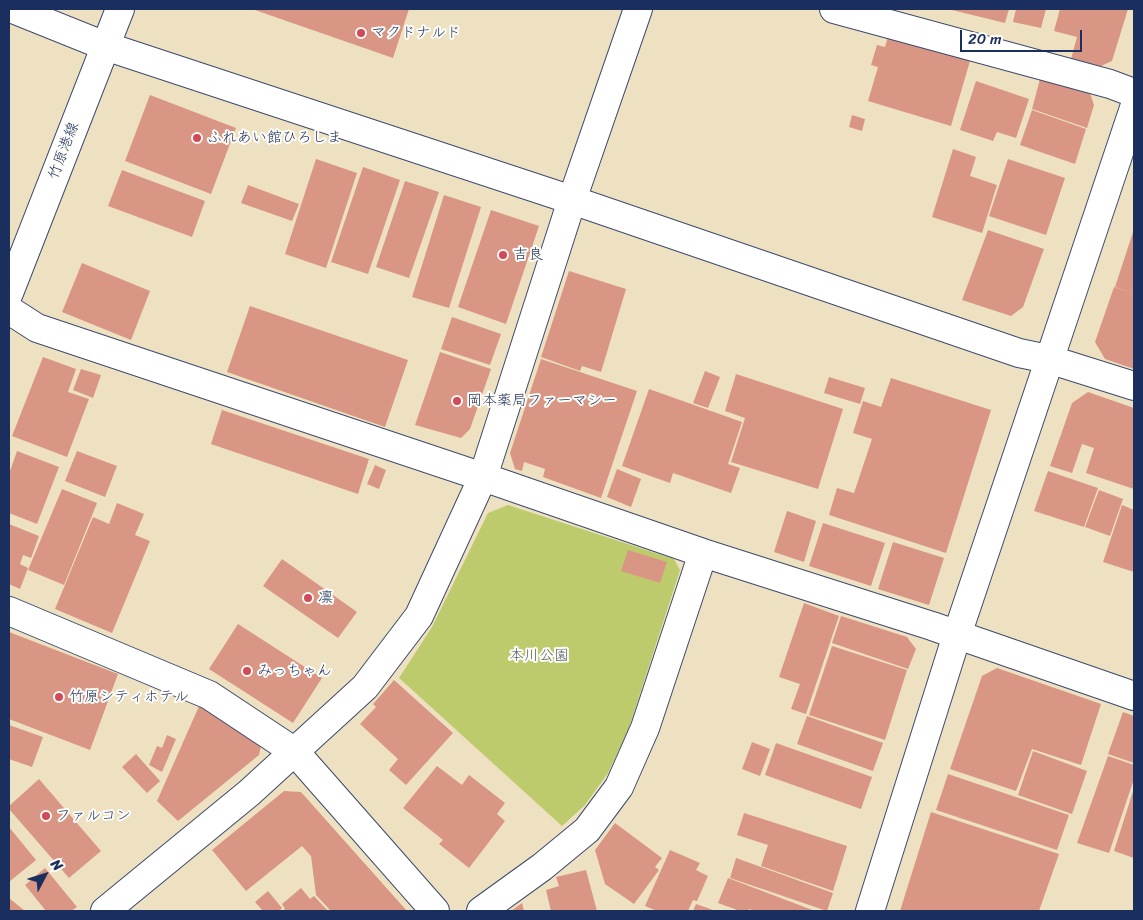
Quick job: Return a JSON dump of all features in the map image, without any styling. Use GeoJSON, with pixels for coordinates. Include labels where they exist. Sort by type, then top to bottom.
{"type":"FeatureCollection","features":[{"type":"Feature","properties":{"kind":"street"},"geometry":{"type":"LineString","coordinates":[[13,9],[105,46],[572,200],[1019,353],[1048,359],[1134,386]]}},
{"type":"Feature","properties":{"kind":"street","name":"竹原港線"},"geometry":{"type":"LineString","coordinates":[[9,293],[120,9]]}},
{"type":"Feature","properties":{"kind":"street"},"geometry":{"type":"LineString","coordinates":[[105,911],[249,793],[295,752],[364,687],[419,616],[483,477],[572,200],[638,9]]}},
{"type":"Feature","properties":{"kind":"street"},"geometry":{"type":"LineString","coordinates":[[834,9],[1110,84],[1134,93]]}},
{"type":"Feature","properties":{"kind":"street"},"geometry":{"type":"LineString","coordinates":[[870,911],[957,635],[1048,359],[1134,108]]}},
{"type":"Feature","properties":{"kind":"street"},"geometry":{"type":"LineString","coordinates":[[9,310],[37,328],[483,477],[703,553],[957,635],[1132,687]]}},
{"type":"Feature","properties":{"kind":"street"},"geometry":{"type":"LineString","coordinates":[[481,911],[542,867],[587,830],[619,787],[646,728],[703,553]]}},
{"type":"Feature","properties":{"kind":"street"},"geometry":{"type":"LineString","coordinates":[[9,611],[209,695],[295,752],[435,911]]}},
{"type":"Feature","properties":{"kind":"green space","name":"本川公園"},"geometry":{"type":"Polygon","coordinates":[[[508,505],[674,559],[680,570],[628,731],[608,773],[585,805],[562,826],[399,678],[432,627],[488,513],[508,505]]]}},
{"type":"Feature","properties":{"kind":"building","name":"マクドナルド"},"geometry":{"type":"Polygon","coordinates":[[[252,9],[409,9],[393,58],[252,9]]]}},
{"type":"Feature","properties":{"kind":"building"},"geometry":{"type":"Polygon","coordinates":[[[948,9],[1009,9],[1005,23],[948,9]]]}},
{"type":"Feature","properties":{"kind":"building"},"geometry":{"type":"Polygon","coordinates":[[[1016,9],[1046,9],[1041,28],[1013,22],[1016,9]]]}},
{"type":"Feature","properties":{"kind":"building"},"geometry":{"type":"Polygon","coordinates":[[[1060,9],[1128,9],[1112,61],[1101,66],[1071,59],[1077,37],[1054,31],[1060,9]]]}},
{"type":"Feature","properties":{"kind":"building"},"geometry":{"type":"Polygon","coordinates":[[[888,36],[970,61],[951,126],[868,101],[878,67],[871,65],[877,45],[885,47],[888,36]]]}},
{"type":"Feature","properties":{"kind":"building"},"geometry":{"type":"Polygon","coordinates":[[[1040,79],[1090,93],[1094,105],[1087,128],[1032,109],[1040,79]]]}},
{"type":"Feature","properties":{"kind":"building"},"geometry":{"type":"Polygon","coordinates":[[[976,81],[1029,99],[1016,138],[997,132],[993,141],[960,130],[976,81]]]}},
{"type":"Feature","properties":{"kind":"building"},"geometry":{"type":"Polygon","coordinates":[[[150,95],[236,128],[211,194],[125,161],[150,95]]]}},
{"type":"Feature","properties":{"kind":"building"},"geometry":{"type":"Polygon","coordinates":[[[1032,110],[1086,129],[1075,164],[1020,145],[1032,110]]]}},
{"type":"Feature","properties":{"kind":"building"},"geometry":{"type":"Polygon","coordinates":[[[852,115],[865,119],[862,131],[849,127],[852,115]]]}},
{"type":"Feature","properties":{"kind":"building"},"geometry":{"type":"Polygon","coordinates":[[[953,149],[976,157],[970,176],[997,185],[982,233],[932,217],[953,149]]]}},
{"type":"Feature","properties":{"kind":"building"},"geometry":{"type":"Polygon","coordinates":[[[316,159],[357,173],[326,268],[285,254],[316,159]]]}},
{"type":"Feature","properties":{"kind":"building"},"geometry":{"type":"Polygon","coordinates":[[[1008,159],[1065,178],[1046,235],[989,216],[1008,159]]]}},
{"type":"Feature","properties":{"kind":"building"},"geometry":{"type":"Polygon","coordinates":[[[363,167],[400,180],[368,274],[331,262],[363,167]]]}},
{"type":"Feature","properties":{"kind":"building"},"geometry":{"type":"Polygon","coordinates":[[[122,170],[205,201],[192,237],[108,206],[122,170]]]}},
{"type":"Feature","properties":{"kind":"building"},"geometry":{"type":"Polygon","coordinates":[[[405,181],[439,192],[409,278],[376,267],[405,181]]]}},
{"type":"Feature","properties":{"kind":"building"},"geometry":{"type":"Polygon","coordinates":[[[248,185],[299,204],[292,221],[241,203],[248,185]]]}},
{"type":"Feature","properties":{"kind":"building"},"geometry":{"type":"Polygon","coordinates":[[[444,195],[481,207],[449,308],[412,297],[444,195]]]}},
{"type":"Feature","properties":{"kind":"building"},"geometry":{"type":"Polygon","coordinates":[[[491,210],[539,226],[506,324],[458,307],[491,210]]]}},
{"type":"Feature","properties":{"kind":"building"},"geometry":{"type":"Polygon","coordinates":[[[988,230],[1044,249],[1023,307],[1011,316],[962,300],[988,230]]]}},
{"type":"Feature","properties":{"kind":"building"},"geometry":{"type":"Polygon","coordinates":[[[1133,232],[1134,369],[1105,359],[1095,342],[1114,287],[1132,293],[1115,287],[1133,232]]]}},
{"type":"Feature","properties":{"kind":"building"},"geometry":{"type":"Polygon","coordinates":[[[82,263],[150,291],[131,340],[62,312],[82,263]]]}},
{"type":"Feature","properties":{"kind":"building"},"geometry":{"type":"Polygon","coordinates":[[[569,271],[626,289],[601,372],[582,366],[580,371],[541,357],[569,271]]]}},
{"type":"Feature","properties":{"kind":"building"},"geometry":{"type":"Polygon","coordinates":[[[250,306],[408,360],[385,427],[227,372],[250,306]]]}},
{"type":"Feature","properties":{"kind":"building"},"geometry":{"type":"Polygon","coordinates":[[[452,317],[501,334],[490,365],[441,349],[452,317]]]}},
{"type":"Feature","properties":{"kind":"building"},"geometry":{"type":"Polygon","coordinates":[[[440,352],[491,369],[470,429],[461,438],[415,425],[440,352]]]}},
{"type":"Feature","properties":{"kind":"building"},"geometry":{"type":"Polygon","coordinates":[[[43,357],[76,369],[68,392],[89,399],[67,457],[12,436],[43,357]]]}},
{"type":"Feature","properties":{"kind":"building"},"geometry":{"type":"Polygon","coordinates":[[[541,359],[637,391],[601,498],[543,477],[545,469],[524,462],[522,471],[515,469],[510,453],[541,359]]]}},
{"type":"Feature","properties":{"kind":"building"},"geometry":{"type":"Polygon","coordinates":[[[81,369],[101,375],[93,398],[73,390],[81,369]]]}},
{"type":"Feature","properties":{"kind":"building"},"geometry":{"type":"Polygon","coordinates":[[[705,371],[720,377],[708,408],[693,403],[705,371]]]}},
{"type":"Feature","properties":{"kind":"building"},"geometry":{"type":"Polygon","coordinates":[[[736,374],[843,409],[818,489],[731,462],[745,418],[725,411],[736,374]]]}},
{"type":"Feature","properties":{"kind":"building"},"geometry":{"type":"Polygon","coordinates":[[[829,377],[865,388],[860,404],[824,393],[829,377]]]}},
{"type":"Feature","properties":{"kind":"building"},"geometry":{"type":"Polygon","coordinates":[[[891,378],[991,410],[946,553],[829,515],[837,488],[854,493],[872,439],[853,433],[863,401],[881,407],[891,378]]]}},
{"type":"Feature","properties":{"kind":"building"},"geometry":{"type":"Polygon","coordinates":[[[649,389],[742,422],[728,464],[740,468],[731,493],[673,473],[670,483],[622,466],[649,389]]]}},
{"type":"Feature","properties":{"kind":"building"},"geometry":{"type":"Polygon","coordinates":[[[1088,392],[1134,408],[1134,489],[1086,473],[1094,448],[1082,444],[1072,473],[1050,466],[1072,403],[1088,392]]]}},
{"type":"Feature","properties":{"kind":"building"},"geometry":{"type":"Polygon","coordinates":[[[222,410],[369,459],[358,494],[211,444],[222,410]]]}},
{"type":"Feature","properties":{"kind":"building"},"geometry":{"type":"Polygon","coordinates":[[[17,451],[59,467],[37,524],[9,513],[9,474],[17,451]]]}},
{"type":"Feature","properties":{"kind":"building"},"geometry":{"type":"Polygon","coordinates":[[[77,451],[117,466],[105,497],[65,481],[77,451]]]}},
{"type":"Feature","properties":{"kind":"building"},"geometry":{"type":"Polygon","coordinates":[[[375,465],[386,470],[379,489],[367,484],[375,465]]]}},
{"type":"Feature","properties":{"kind":"building"},"geometry":{"type":"Polygon","coordinates":[[[617,469],[641,479],[631,507],[607,497],[617,469]]]}},
{"type":"Feature","properties":{"kind":"building"},"geometry":{"type":"Polygon","coordinates":[[[1048,471],[1098,488],[1084,527],[1034,511],[1048,471]]]}},
{"type":"Feature","properties":{"kind":"building"},"geometry":{"type":"Polygon","coordinates":[[[62,489],[97,503],[64,585],[28,570],[62,489]]]}},
{"type":"Feature","properties":{"kind":"building"},"geometry":{"type":"Polygon","coordinates":[[[1099,490],[1123,499],[1110,536],[1085,527],[1099,490]]]}},
{"type":"Feature","properties":{"kind":"building"},"geometry":{"type":"Polygon","coordinates":[[[117,503],[144,514],[135,535],[150,541],[112,633],[55,609],[93,517],[109,524],[117,503]]]}},
{"type":"Feature","properties":{"kind":"building"},"geometry":{"type":"Polygon","coordinates":[[[1122,505],[1134,510],[1134,572],[1103,562],[1122,505]]]}},
{"type":"Feature","properties":{"kind":"building"},"geometry":{"type":"Polygon","coordinates":[[[787,511],[816,521],[804,562],[774,552],[787,511]]]}},
{"type":"Feature","properties":{"kind":"building"},"geometry":{"type":"Polygon","coordinates":[[[823,523],[885,543],[871,586],[809,566],[823,523]]]}},
{"type":"Feature","properties":{"kind":"building"},"geometry":{"type":"Polygon","coordinates":[[[9,524],[39,536],[31,558],[23,555],[20,564],[28,568],[20,589],[9,584],[9,524]]]}},
{"type":"Feature","properties":{"kind":"building"},"geometry":{"type":"Polygon","coordinates":[[[893,542],[944,558],[929,605],[878,589],[893,542]]]}},
{"type":"Feature","properties":{"kind":"building"},"geometry":{"type":"Polygon","coordinates":[[[628,550],[667,562],[660,583],[621,571],[628,550]]]}},
{"type":"Feature","properties":{"kind":"building"},"geometry":{"type":"Polygon","coordinates":[[[282,559],[357,612],[338,638],[263,586],[282,559]]]}},
{"type":"Feature","properties":{"kind":"building"},"geometry":{"type":"Polygon","coordinates":[[[804,603],[839,616],[806,714],[791,709],[800,684],[779,677],[804,603]]]}},
{"type":"Feature","properties":{"kind":"building"},"geometry":{"type":"Polygon","coordinates":[[[841,616],[907,637],[916,649],[908,669],[832,643],[841,616]]]}},
{"type":"Feature","properties":{"kind":"building"},"geometry":{"type":"Polygon","coordinates":[[[238,624],[322,678],[293,723],[209,669],[238,624]]]}},
{"type":"Feature","properties":{"kind":"building","name":"竹原シティホテル"},"geometry":{"type":"Polygon","coordinates":[[[9,632],[118,674],[90,750],[9,719],[9,632]]]}},
{"type":"Feature","properties":{"kind":"building"},"geometry":{"type":"Polygon","coordinates":[[[832,646],[907,670],[885,740],[809,715],[832,646]]]}},
{"type":"Feature","properties":{"kind":"building"},"geometry":{"type":"Polygon","coordinates":[[[997,668],[1101,704],[1081,765],[1032,749],[1016,791],[950,769],[982,676],[997,668]]]}},
{"type":"Feature","properties":{"kind":"building"},"geometry":{"type":"Polygon","coordinates":[[[394,680],[453,733],[406,785],[389,770],[398,759],[360,724],[376,707],[373,704],[394,680]]]}},
{"type":"Feature","properties":{"kind":"building"},"geometry":{"type":"Polygon","coordinates":[[[200,704],[250,735],[261,746],[259,755],[178,821],[157,801],[200,704]]]}},
{"type":"Feature","properties":{"kind":"building"},"geometry":{"type":"Polygon","coordinates":[[[1123,712],[1134,716],[1134,763],[1108,754],[1123,712]]]}},
{"type":"Feature","properties":{"kind":"building"},"geometry":{"type":"Polygon","coordinates":[[[807,716],[883,743],[873,771],[797,744],[807,716]]]}},
{"type":"Feature","properties":{"kind":"building"},"geometry":{"type":"Polygon","coordinates":[[[9,725],[43,737],[32,767],[9,759],[9,725]]]}},
{"type":"Feature","properties":{"kind":"building"},"geometry":{"type":"Polygon","coordinates":[[[167,735],[176,739],[162,772],[149,765],[157,746],[162,748],[167,735]]]}},
{"type":"Feature","properties":{"kind":"building"},"geometry":{"type":"Polygon","coordinates":[[[752,742],[770,749],[760,776],[742,769],[752,742]]]}},
{"type":"Feature","properties":{"kind":"building"},"geometry":{"type":"Polygon","coordinates":[[[776,743],[872,777],[861,809],[765,775],[776,743]]]}},
{"type":"Feature","properties":{"kind":"building"},"geometry":{"type":"Polygon","coordinates":[[[1033,751],[1087,771],[1072,814],[1018,795],[1033,751]]]}},
{"type":"Feature","properties":{"kind":"building"},"geometry":{"type":"Polygon","coordinates":[[[136,754],[160,781],[147,793],[122,767],[136,754]]]}},
{"type":"Feature","properties":{"kind":"building"},"geometry":{"type":"Polygon","coordinates":[[[1108,756],[1134,765],[1134,779],[1109,853],[1077,843],[1108,756]]]}},
{"type":"Feature","properties":{"kind":"building"},"geometry":{"type":"Polygon","coordinates":[[[437,766],[462,785],[469,775],[505,803],[497,814],[505,821],[469,868],[439,844],[443,840],[403,808],[437,766]]]}},
{"type":"Feature","properties":{"kind":"building"},"geometry":{"type":"Polygon","coordinates":[[[948,774],[1069,815],[1057,850],[936,810],[948,774]]]}},
{"type":"Feature","properties":{"kind":"building"},"geometry":{"type":"Polygon","coordinates":[[[39,779],[101,851],[69,878],[9,809],[9,806],[39,779]]]}},
{"type":"Feature","properties":{"kind":"building"},"geometry":{"type":"Polygon","coordinates":[[[1134,788],[1134,858],[1114,851],[1134,788]]]}},
{"type":"Feature","properties":{"kind":"building"},"geometry":{"type":"Polygon","coordinates":[[[284,791],[301,792],[407,911],[331,911],[316,895],[311,856],[302,846],[246,891],[212,850],[284,791]]]}},
{"type":"Feature","properties":{"kind":"building"},"geometry":{"type":"Polygon","coordinates":[[[931,812],[1059,854],[1039,911],[900,911],[931,812]]]}},
{"type":"Feature","properties":{"kind":"building"},"geometry":{"type":"Polygon","coordinates":[[[744,813],[847,846],[833,891],[761,866],[768,845],[737,835],[744,813]]]}},
{"type":"Feature","properties":{"kind":"building"},"geometry":{"type":"Polygon","coordinates":[[[615,823],[662,858],[655,867],[659,870],[634,904],[605,884],[595,850],[615,823]]]}},
{"type":"Feature","properties":{"kind":"building"},"geometry":{"type":"Polygon","coordinates":[[[9,827],[36,860],[9,882],[9,827]]]}},
{"type":"Feature","properties":{"kind":"building"},"geometry":{"type":"Polygon","coordinates":[[[670,850],[700,863],[696,870],[708,876],[697,901],[693,900],[688,911],[657,911],[645,906],[670,850]]]}},
{"type":"Feature","properties":{"kind":"building"},"geometry":{"type":"Polygon","coordinates":[[[736,858],[833,893],[827,911],[730,878],[736,858]]]}},
{"type":"Feature","properties":{"kind":"building"},"geometry":{"type":"Polygon","coordinates":[[[45,868],[77,907],[71,911],[46,911],[25,885],[45,868]]]}},
{"type":"Feature","properties":{"kind":"building"},"geometry":{"type":"Polygon","coordinates":[[[586,870],[597,911],[551,911],[546,890],[559,886],[556,877],[586,870]]]}},
{"type":"Feature","properties":{"kind":"building"},"geometry":{"type":"Polygon","coordinates":[[[728,878],[815,911],[755,911],[749,909],[748,911],[740,911],[718,903],[728,878]]]}},
{"type":"Feature","properties":{"kind":"building"},"geometry":{"type":"Polygon","coordinates":[[[301,888],[310,899],[314,896],[328,911],[282,911],[285,909],[282,904],[301,888]]]}},
{"type":"Feature","properties":{"kind":"building"},"geometry":{"type":"Polygon","coordinates":[[[268,891],[282,908],[279,911],[263,911],[255,902],[268,891]]]}},
{"type":"Feature","properties":{"kind":"building"},"geometry":{"type":"Polygon","coordinates":[[[9,898],[25,911],[9,911],[9,898]]]}},
{"type":"Feature","properties":{"kind":"building"},"geometry":{"type":"Polygon","coordinates":[[[522,903],[524,911],[511,911],[522,903]]]}},
{"type":"Feature","properties":{"kind":"building"},"geometry":{"type":"Polygon","coordinates":[[[696,904],[716,911],[693,911],[696,904]]]}},
{"type":"Feature","properties":{"kind":"place","name":"マクドナルド"},"geometry":{"type":"Point","coordinates":[361,33]}},
{"type":"Feature","properties":{"kind":"place","name":"ふれあい館ひろしま"},"geometry":{"type":"Point","coordinates":[197,138]}},
{"type":"Feature","properties":{"kind":"place","name":"吉良"},"geometry":{"type":"Point","coordinates":[503,255]}},
{"type":"Feature","properties":{"kind":"place","name":"岡本薬局ファーマシー"},"geometry":{"type":"Point","coordinates":[457,401]}},
{"type":"Feature","properties":{"kind":"place","name":"凛"},"geometry":{"type":"Point","coordinates":[308,598]}},
{"type":"Feature","properties":{"kind":"place","name":"みっちゃん"},"geometry":{"type":"Point","coordinates":[247,671]}},
{"type":"Feature","properties":{"kind":"place","name":"竹原シティホテル"},"geometry":{"type":"Point","coordinates":[59,697]}},
{"type":"Feature","properties":{"kind":"place","name":"ファルコン"},"geometry":{"type":"Point","coordinates":[46,816]}}]}
